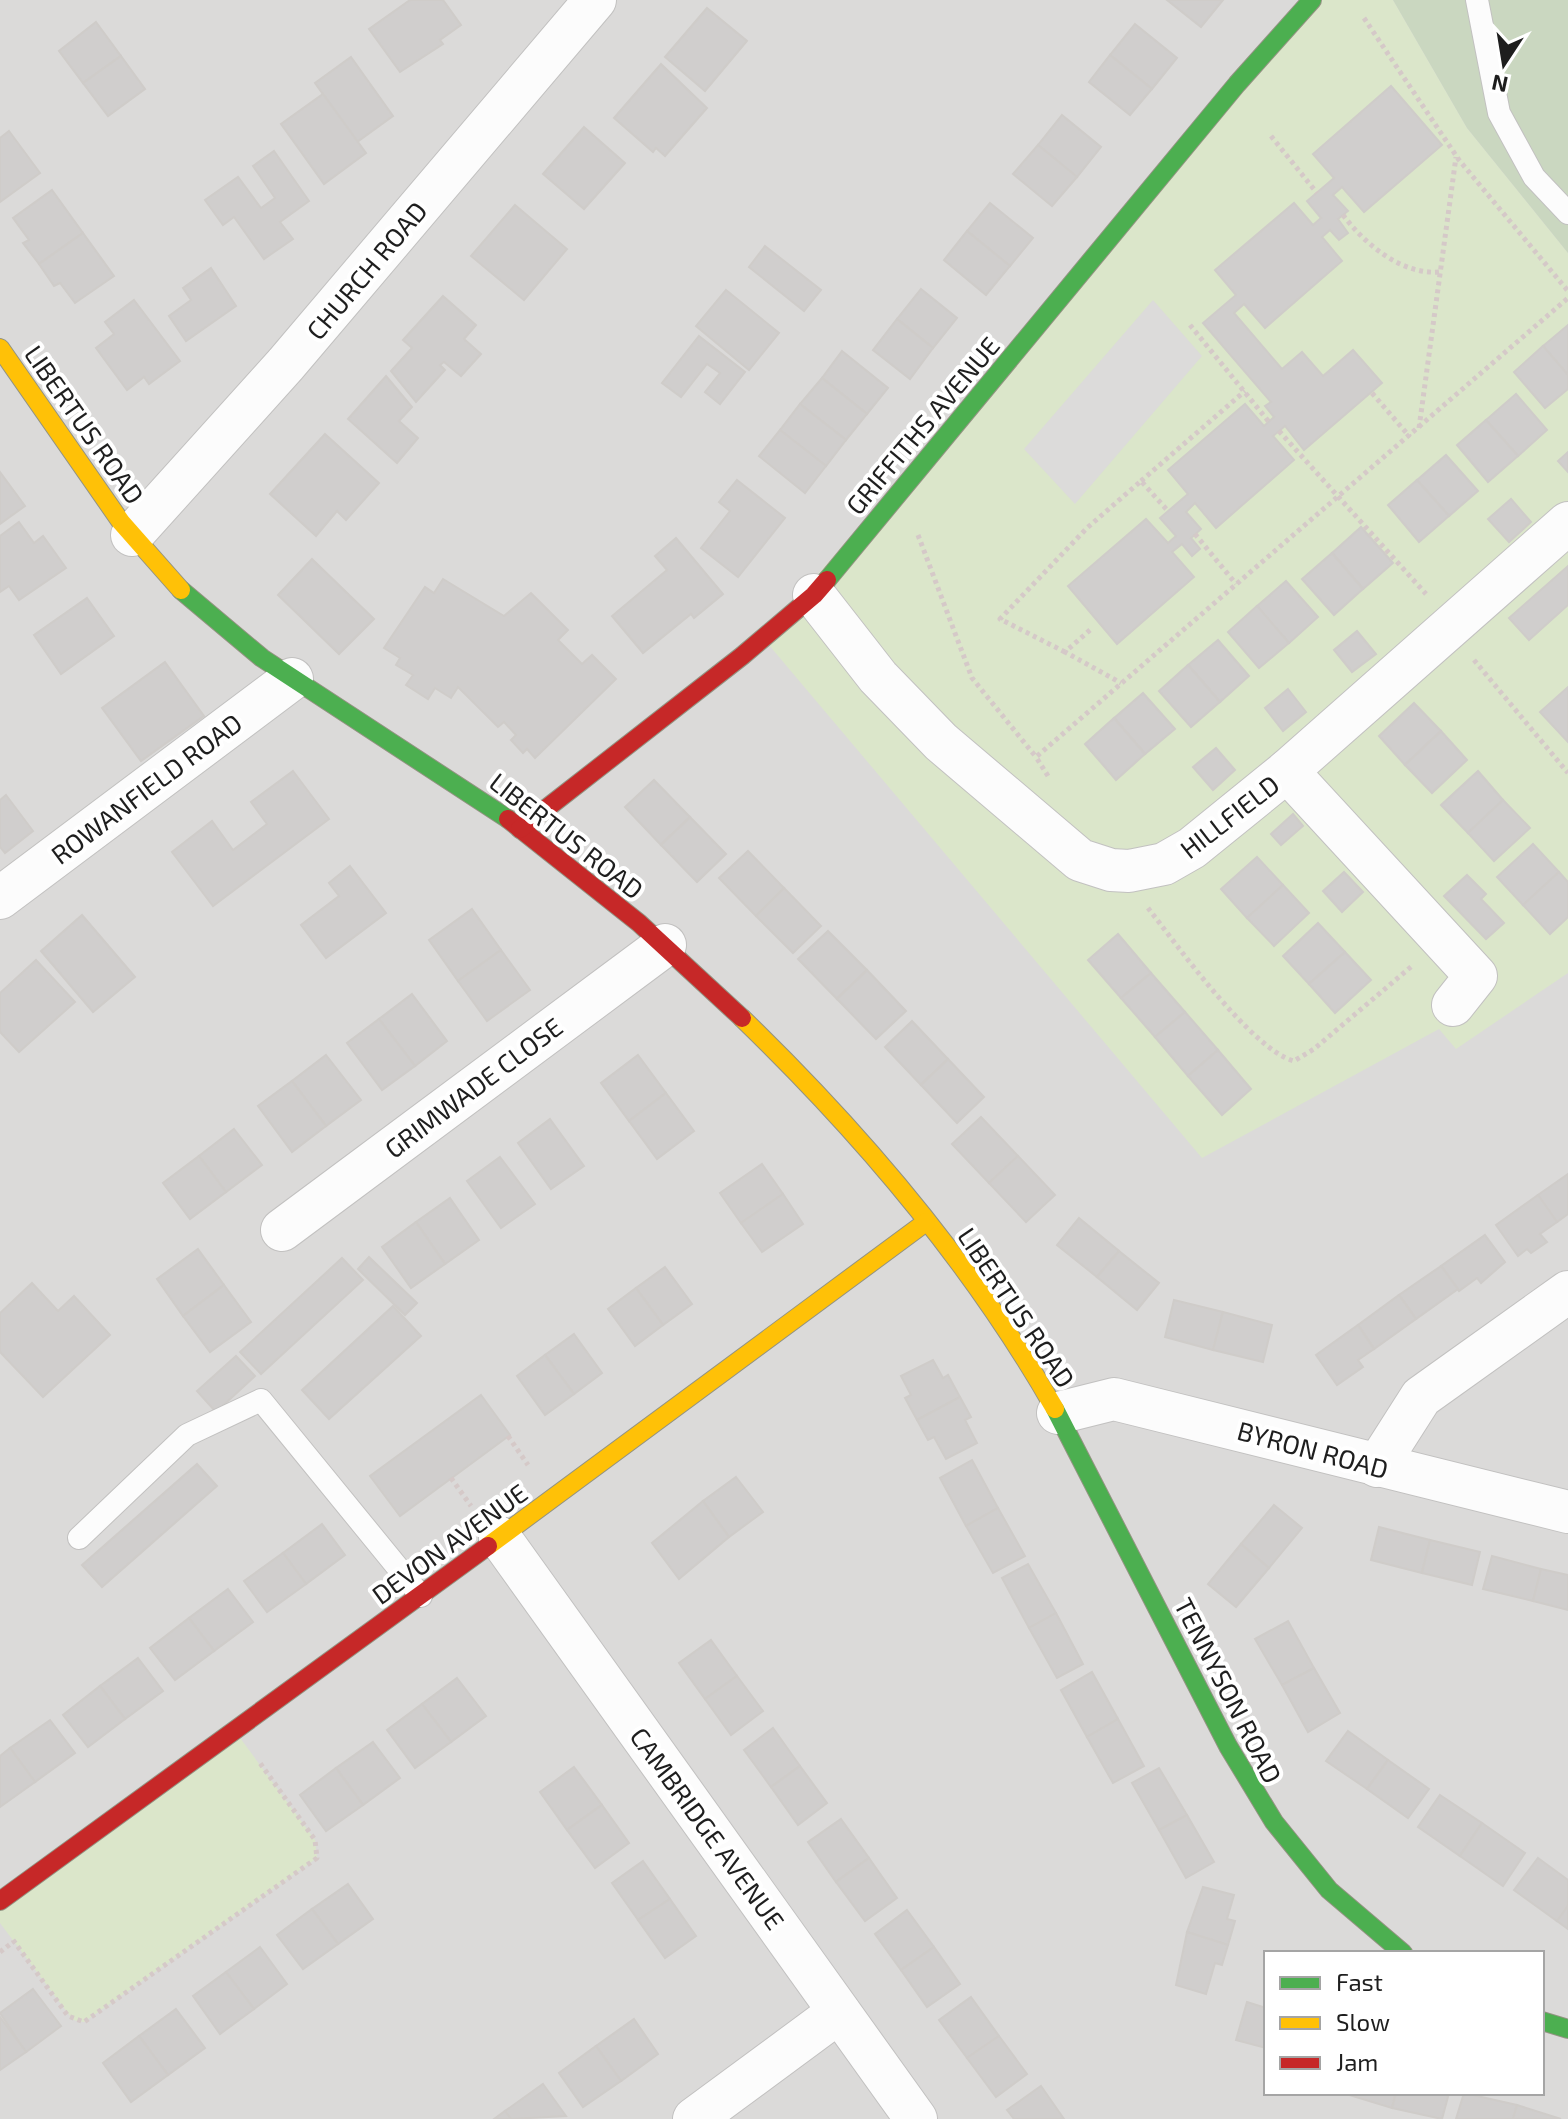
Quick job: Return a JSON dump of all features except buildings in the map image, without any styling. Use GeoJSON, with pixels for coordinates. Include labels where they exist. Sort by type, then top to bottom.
{"type":"FeatureCollection","features":[{"type":"Feature","properties":{"kind":"street","name":"CHURCH ROAD"},"geometry":{"type":"LineString","coordinates":[[132,535],[286,364],[595,0]]}},
{"type":"Feature","properties":{"kind":"street","name":"GRIFFITHS AVENUE"},"geometry":{"type":"LineString","coordinates":[[520,829],[742,656],[814,595],[1237,84],[1312,0]]}},
{"type":"Feature","properties":{"kind":"street","name":"LIBERTUS ROAD"},"geometry":{"type":"LineString","coordinates":[[0,348],[132,535],[205,613],[292,679],[441,772],[520,829],[665,945],[811,1087],[926,1222],[1008,1335],[1058,1413]]}},
{"type":"Feature","properties":{"kind":"street","name":"HILLFIELD"},"geometry":{"type":"LineString","coordinates":[[814,595],[878,677],[941,742],[1080,860],[1095,866],[1129,871],[1148,869],[1178,857],[1287,771],[1568,523]]}},
{"type":"Feature","properties":{"kind":"street","name":"ROWANFIELD ROAD"},"geometry":{"type":"LineString","coordinates":[[0,898],[292,679]]}},
{"type":"Feature","properties":{"kind":"street"},"geometry":{"type":"LineString","coordinates":[[1287,771],[1476,976],[1453,1005]]}},
{"type":"Feature","properties":{"kind":"street","name":"GRIMWADE CLOSE"},"geometry":{"type":"LineString","coordinates":[[282,1230],[665,945]]}},
{"type":"Feature","properties":{"kind":"street","name":"DEVON AVENUE"},"geometry":{"type":"LineString","coordinates":[[0,1901],[421,1596],[926,1222]]}},
{"type":"Feature","properties":{"kind":"street"},"geometry":{"type":"LineString","coordinates":[[1377,1466],[1421,1397],[1568,1292]]}},
{"type":"Feature","properties":{"kind":"street","name":"BYRON ROAD"},"geometry":{"type":"LineString","coordinates":[[1058,1413],[1114,1399],[1568,1512]]}},
{"type":"Feature","properties":{"kind":"street","name":"TENNYSON ROAD"},"geometry":{"type":"LineString","coordinates":[[1058,1413],[1251,1792],[1308,1870],[1342,1904],[1401,1951]]}},
{"type":"Feature","properties":{"kind":"street","name":"CAMBRIDGE AVENUE"},"geometry":{"type":"LineString","coordinates":[[500,1538],[916,2119]]}},
{"type":"Feature","properties":{"kind":"street"},"geometry":{"type":"LineString","coordinates":[[694,2119],[839,2012]]}},
{"type":"Feature","properties":{"kind":"street"},"geometry":{"type":"LineString","coordinates":[[1544,2022],[1568,2029]]}},
{"type":"Feature","properties":{"kind":"lane"},"geometry":{"type":"LineString","coordinates":[[1477,0],[1499,113],[1534,177],[1568,213]]}},
{"type":"Feature","properties":{"kind":"lane"},"geometry":{"type":"LineString","coordinates":[[79,1538],[187,1435],[261,1400],[421,1596]]}},
{"type":"Feature","properties":{"kind":"path"},"geometry":{"type":"LineString","coordinates":[[1364,18],[1457,156],[1568,291]]}},
{"type":"Feature","properties":{"kind":"path"},"geometry":{"type":"LineString","coordinates":[[1271,136],[1317,193]]}},
{"type":"Feature","properties":{"kind":"path"},"geometry":{"type":"LineString","coordinates":[[1419,428],[1457,156]]}},
{"type":"Feature","properties":{"kind":"path"},"geometry":{"type":"LineString","coordinates":[[1343,215],[1373,247],[1398,262],[1439,272]]}},
{"type":"Feature","properties":{"kind":"path"},"geometry":{"type":"LineString","coordinates":[[1372,393],[1410,437],[1568,298]]}},
{"type":"Feature","properties":{"kind":"path"},"geometry":{"type":"LineString","coordinates":[[1190,325],[1269,422]]}},
{"type":"Feature","properties":{"kind":"path"},"geometry":{"type":"LineString","coordinates":[[1121,683],[1000,619],[1087,528],[1245,391]]}},
{"type":"Feature","properties":{"kind":"path"},"geometry":{"type":"LineString","coordinates":[[1279,431],[1451,626],[1568,773]]}},
{"type":"Feature","properties":{"kind":"path"},"geometry":{"type":"LineString","coordinates":[[1141,481],[1168,511]]}},
{"type":"Feature","properties":{"kind":"path"},"geometry":{"type":"LineString","coordinates":[[915,526],[972,678],[1036,757]]}},
{"type":"Feature","properties":{"kind":"path"},"geometry":{"type":"LineString","coordinates":[[1195,534],[1236,584]]}},
{"type":"Feature","properties":{"kind":"path"},"geometry":{"type":"LineString","coordinates":[[1065,652],[1090,630]]}},
{"type":"Feature","properties":{"kind":"path"},"geometry":{"type":"LineString","coordinates":[[7,1932],[68,2016],[84,2022],[317,1858],[315,1840],[235,1731]]}},
{"type":"Feature","properties":{"kind":"shaded area"},"geometry":{"type":"Polygon","coordinates":[[[0,0],[1568,0],[1568,2119],[0,2119],[0,0]]]}},
{"type":"Feature","properties":{"kind":"shaded area"},"geometry":{"type":"Polygon","coordinates":[[[1153,300],[1202,356],[1075,504],[1024,449],[1153,300]]]}},
{"type":"Feature","properties":{"kind":"green space"},"geometry":{"type":"Polygon","coordinates":[[[1312,0],[1393,0],[1467,128],[1568,253],[1568,973],[1456,1049],[1439,1029],[1202,1158],[763,638],[1312,0]]]}},
{"type":"Feature","properties":{"kind":"green space"},"geometry":{"type":"Polygon","coordinates":[[[1393,0],[1568,0],[1568,253],[1467,128],[1393,0]]]}},
{"type":"Feature","properties":{"kind":"green space"},"geometry":{"type":"Polygon","coordinates":[[[235,1731],[315,1840],[317,1858],[84,2022],[73,2020],[0,1923],[0,1901],[235,1731]]]}},
{"type":"Feature","properties":{"kind":"traffic: fast"},"geometry":{"type":"LineString","coordinates":[[827,580],[1237,84],[1312,0]]}},
{"type":"Feature","properties":{"kind":"traffic: fast"},"geometry":{"type":"LineString","coordinates":[[181,590],[262,658],[508,819]]}},
{"type":"Feature","properties":{"kind":"traffic: fast"},"geometry":{"type":"LineString","coordinates":[[1055,1409],[1228,1746],[1274,1822],[1329,1890],[1401,1951]]}},
{"type":"Feature","properties":{"kind":"traffic: fast"},"geometry":{"type":"LineString","coordinates":[[1544,2022],[1568,2029]]}},
{"type":"Feature","properties":{"kind":"traffic: slow"},"geometry":{"type":"LineString","coordinates":[[0,348],[121,522],[181,590]]}},
{"type":"Feature","properties":{"kind":"traffic: slow"},"geometry":{"type":"LineString","coordinates":[[742,1018],[830,1107],[912,1203],[988,1303],[1055,1409]]}},
{"type":"Feature","properties":{"kind":"traffic: slow"},"geometry":{"type":"LineString","coordinates":[[488,1546],[926,1222]]}},
{"type":"Feature","properties":{"kind":"traffic: jam"},"geometry":{"type":"LineString","coordinates":[[520,829],[742,656],[814,595],[827,580]]}},
{"type":"Feature","properties":{"kind":"traffic: jam"},"geometry":{"type":"LineString","coordinates":[[508,819],[639,923],[742,1018]]}},
{"type":"Feature","properties":{"kind":"traffic: jam"},"geometry":{"type":"LineString","coordinates":[[0,1901],[488,1546]]}}]}
